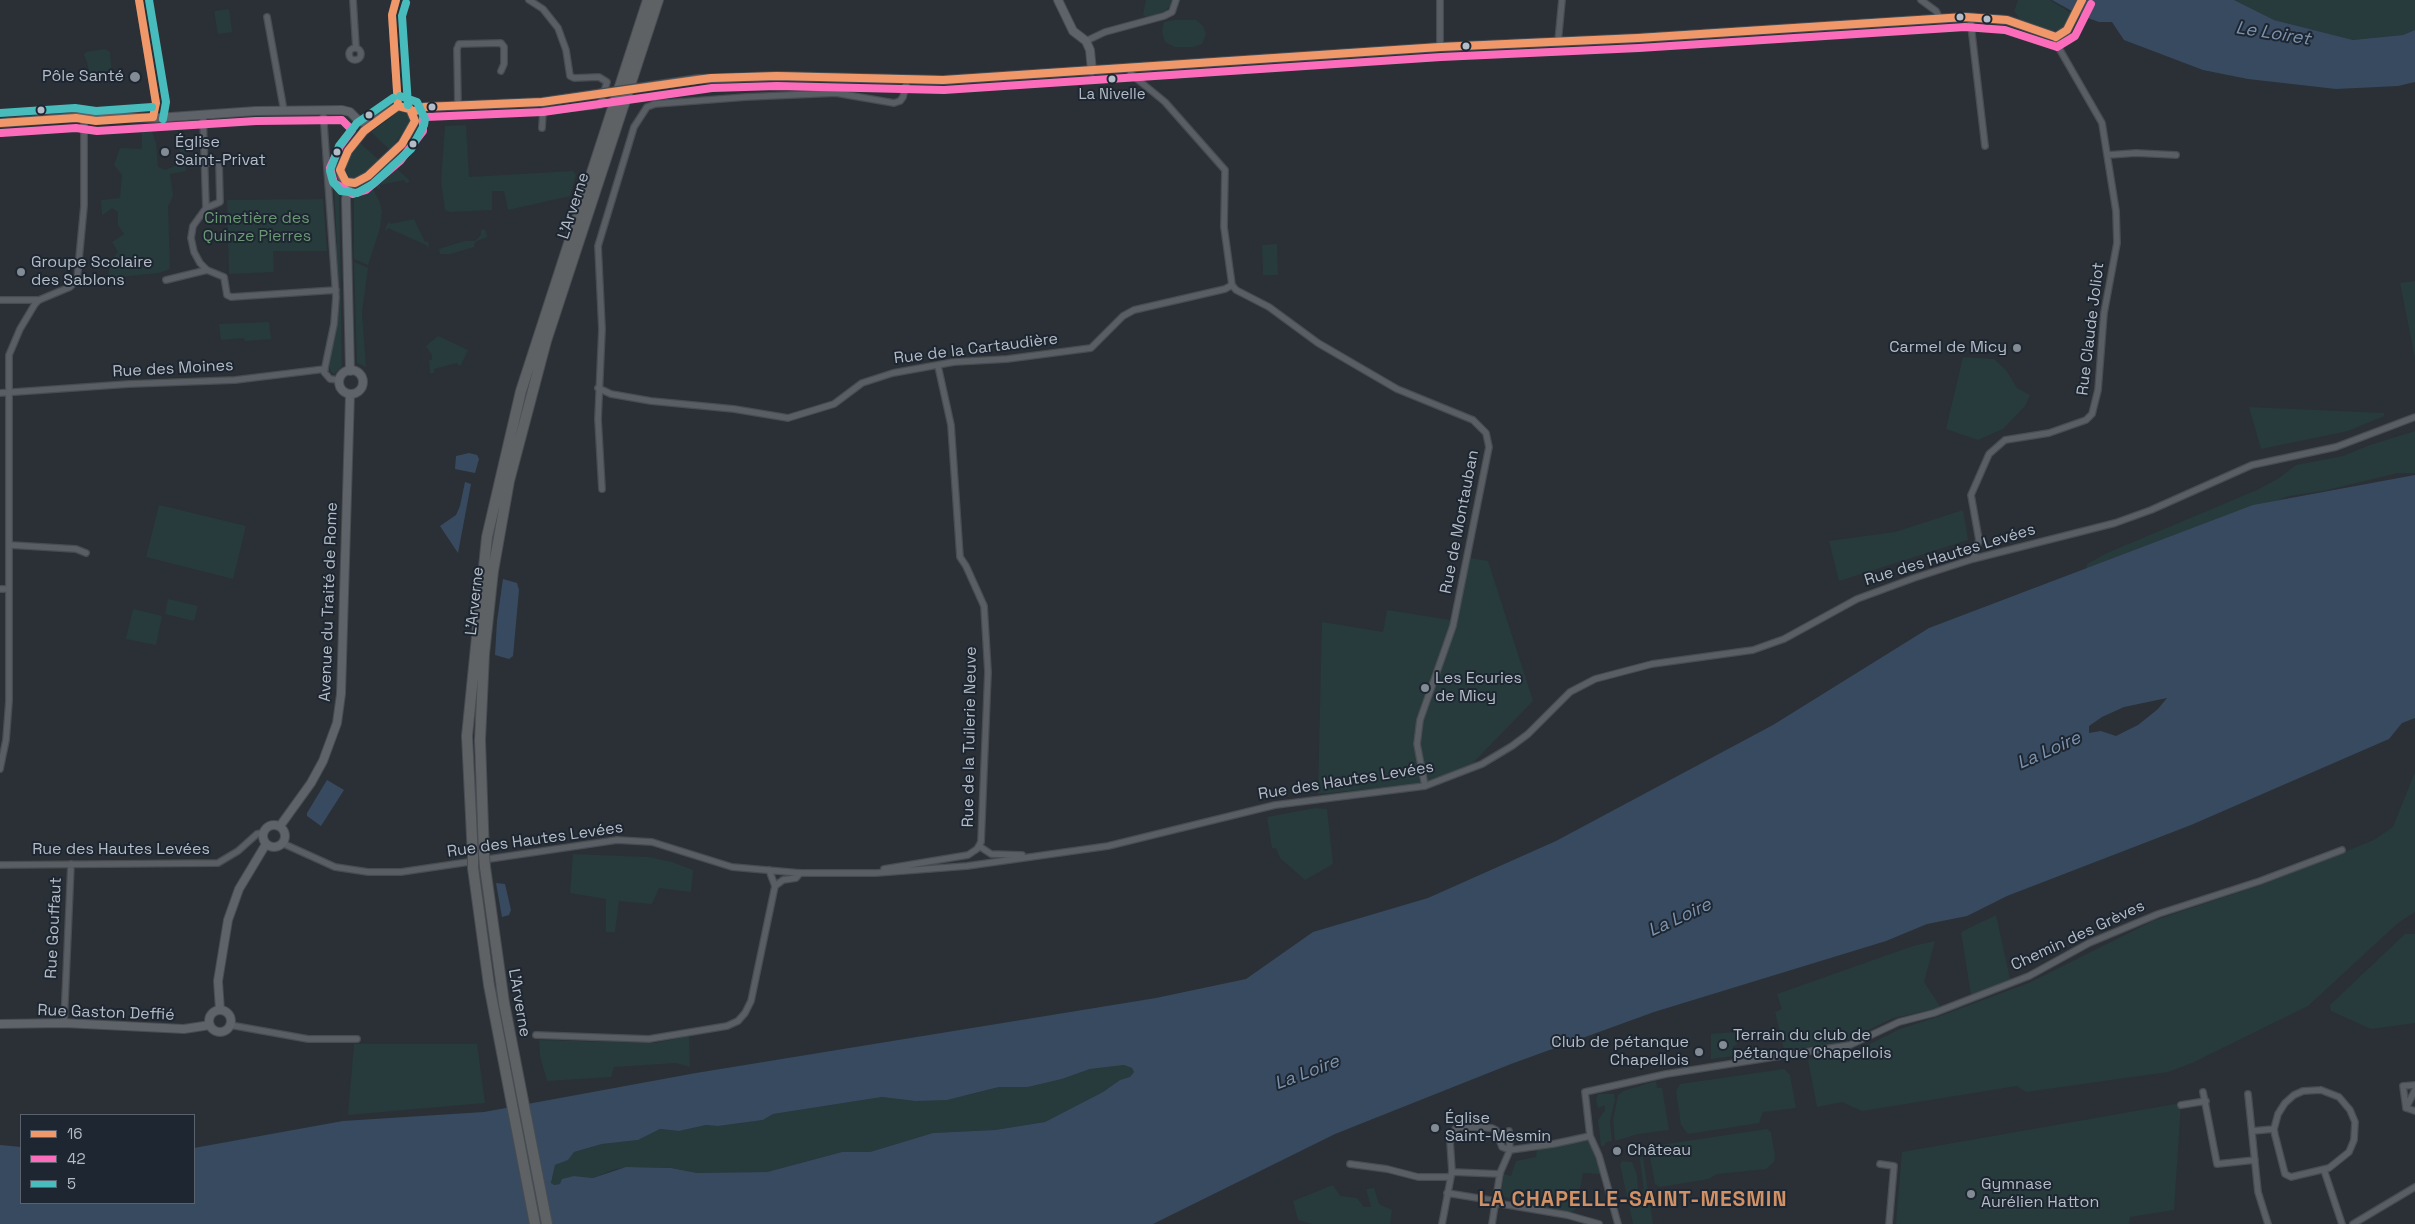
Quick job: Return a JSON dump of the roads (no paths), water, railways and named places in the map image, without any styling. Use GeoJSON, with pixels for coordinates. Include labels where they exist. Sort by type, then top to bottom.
{"type":"FeatureCollection","features":[{"type":"Feature","properties":{"kind":"highway","name":"L'Arverne"},"geometry":{"type":"LineString","coordinates":[[535,1224],[486,965],[473,868],[467,736],[487,537],[521,391],[648,0]]}},
{"type":"Feature","properties":{"kind":"highway","name":"L'Arverne"},"geometry":{"type":"LineString","coordinates":[[547,1224],[497,963],[485,867],[480,740],[484,654],[492,571],[509,481],[530,394],[658,0]]}},
{"type":"Feature","properties":{"kind":"main road"},"geometry":{"type":"LineString","coordinates":[[1058,0],[1074,31],[1086,41],[1090,50],[1092,71]]}},
{"type":"Feature","properties":{"kind":"main road"},"geometry":{"type":"LineString","coordinates":[[413,112],[424,107],[542,102],[698,79],[777,76],[943,80],[1440,47],[1558,42],[1970,17],[2008,20],[2056,37],[2064,33],[2070,26],[2082,0]]}},
{"type":"Feature","properties":{"kind":"main road"},"geometry":{"type":"LineString","coordinates":[[398,106],[407,107],[413,112],[414,126],[394,154],[378,169],[360,182],[349,183],[342,177],[340,170],[348,151],[371,124],[398,106]]}},
{"type":"Feature","properties":{"kind":"main road"},"geometry":{"type":"LineString","coordinates":[[0,124],[84,118],[96,121],[284,111],[346,110],[360,121],[371,124]]}},
{"type":"Feature","properties":{"kind":"main road"},"geometry":{"type":"LineString","coordinates":[[360,121],[364,131]]}},
{"type":"Feature","properties":{"kind":"main road"},"geometry":{"type":"LineString","coordinates":[[349,183],[346,199],[350,371]]}},
{"type":"Feature","properties":{"kind":"main road"},"geometry":{"type":"LineString","coordinates":[[350,371],[358,373],[362,381],[360,389],[350,394],[342,390],[339,380],[344,373],[350,371]]}},
{"type":"Feature","properties":{"kind":"main road","name":"Avenue du Traité de Rome"},"geometry":{"type":"LineString","coordinates":[[280,826],[312,783],[323,761],[338,713],[344,670],[350,394]]}},
{"type":"Feature","properties":{"kind":"main road"},"geometry":{"type":"LineString","coordinates":[[269,825],[280,826],[285,834],[282,843],[272,847],[266,844],[262,834],[269,825]]}},
{"type":"Feature","properties":{"kind":"main road"},"geometry":{"type":"LineString","coordinates":[[220,1010],[218,981],[228,920],[239,889],[266,844]]}},
{"type":"Feature","properties":{"kind":"main road"},"geometry":{"type":"LineString","coordinates":[[220,1010],[229,1015],[230,1025],[221,1031],[214,1030],[210,1025],[210,1015],[220,1010]]}},
{"type":"Feature","properties":{"kind":"main road","name":"Rue Gaston Deffié"},"geometry":{"type":"LineString","coordinates":[[0,1024],[64,1023],[184,1029],[210,1025]]}},
{"type":"Feature","properties":{"kind":"street"},"geometry":{"type":"LineString","coordinates":[[139,0],[156,103],[153,117]]}},
{"type":"Feature","properties":{"kind":"street"},"geometry":{"type":"LineString","coordinates":[[352,0],[356,48]]}},
{"type":"Feature","properties":{"kind":"street"},"geometry":{"type":"LineString","coordinates":[[396,0],[392,15],[398,106]]}},
{"type":"Feature","properties":{"kind":"street"},"geometry":{"type":"LineString","coordinates":[[529,0],[543,9],[558,28],[566,50],[570,76],[574,78],[599,77],[606,82],[600,105],[543,111],[542,128]]}},
{"type":"Feature","properties":{"kind":"street"},"geometry":{"type":"LineString","coordinates":[[1086,41],[1105,32],[1164,16],[1172,12],[1176,0]]}},
{"type":"Feature","properties":{"kind":"street"},"geometry":{"type":"LineString","coordinates":[[1440,0],[1440,47]]}},
{"type":"Feature","properties":{"kind":"street"},"geometry":{"type":"LineString","coordinates":[[1558,42],[1562,0]]}},
{"type":"Feature","properties":{"kind":"street"},"geometry":{"type":"LineString","coordinates":[[1921,0],[1936,11],[1940,19]]}},
{"type":"Feature","properties":{"kind":"street"},"geometry":{"type":"LineString","coordinates":[[267,17],[284,111]]}},
{"type":"Feature","properties":{"kind":"street"},"geometry":{"type":"LineString","coordinates":[[1970,17],[1985,146]]}},
{"type":"Feature","properties":{"kind":"street","name":"Rue Claude Joliot"},"geometry":{"type":"LineString","coordinates":[[1973,559],[1979,540],[1971,495],[1989,454],[2005,440],[2049,433],[2086,420],[2092,414],[2098,390],[2104,313],[2117,243],[2116,211],[2102,123],[2056,44],[2056,37]]}},
{"type":"Feature","properties":{"kind":"street"},"geometry":{"type":"LineString","coordinates":[[458,106],[457,49],[459,44],[501,43],[504,47],[504,64],[501,71]]}},
{"type":"Feature","properties":{"kind":"street"},"geometry":{"type":"LineString","coordinates":[[1130,69],[1132,74],[1165,102],[1225,170],[1224,227],[1232,285]]}},
{"type":"Feature","properties":{"kind":"street"},"geometry":{"type":"LineString","coordinates":[[602,489],[598,418],[602,329],[598,246],[634,127],[647,107],[655,104],[736,98],[836,93],[894,103],[900,102],[903,97],[907,80]]}},
{"type":"Feature","properties":{"kind":"street"},"geometry":{"type":"LineString","coordinates":[[323,110],[336,290],[334,324],[325,368],[327,377],[339,380]]}},
{"type":"Feature","properties":{"kind":"street"},"geometry":{"type":"LineString","coordinates":[[203,116],[206,208]]}},
{"type":"Feature","properties":{"kind":"street"},"geometry":{"type":"LineString","coordinates":[[0,300],[39,300],[70,287],[77,280],[86,163],[84,118]]}},
{"type":"Feature","properties":{"kind":"street"},"geometry":{"type":"LineString","coordinates":[[2108,155],[2136,153],[2176,155]]}},
{"type":"Feature","properties":{"kind":"street"},"geometry":{"type":"LineString","coordinates":[[205,163],[219,163],[220,202],[206,208],[193,226],[190,238],[196,258],[207,270],[224,278],[226,293],[231,297],[336,290]]}},
{"type":"Feature","properties":{"kind":"street"},"geometry":{"type":"LineString","coordinates":[[328,176],[335,170],[340,170]]}},
{"type":"Feature","properties":{"kind":"street"},"geometry":{"type":"LineString","coordinates":[[166,280],[207,270]]}},
{"type":"Feature","properties":{"kind":"street","name":"Rue de la Cartaudière"},"geometry":{"type":"LineString","coordinates":[[598,388],[611,394],[650,401],[734,409],[788,418],[834,404],[862,383],[876,377],[954,362],[1007,359],[1092,348],[1123,316],[1134,310],[1232,285]]}},
{"type":"Feature","properties":{"kind":"street","name":"Rue de Montauban"},"geometry":{"type":"LineString","coordinates":[[1232,285],[1236,290],[1269,307],[1318,343],[1390,385],[1473,420],[1483,427],[1486,433],[1489,447],[1455,618],[1446,649],[1431,684],[1420,720],[1418,744],[1425,786]]}},
{"type":"Feature","properties":{"kind":"street"},"geometry":{"type":"LineString","coordinates":[[0,769],[6,740],[9,701],[10,351],[24,321],[39,300]]}},
{"type":"Feature","properties":{"kind":"street","name":"Rue de la Tuilerie Neuve"},"geometry":{"type":"LineString","coordinates":[[876,873],[880,870],[968,856],[979,846],[988,672],[984,606],[960,556],[951,425],[938,366]]}},
{"type":"Feature","properties":{"kind":"street","name":"Rue des Moines"},"geometry":{"type":"LineString","coordinates":[[0,393],[117,384],[235,380],[325,368]]}},
{"type":"Feature","properties":{"kind":"street","name":"Rue des Hautes Levées"},"geometry":{"type":"LineString","coordinates":[[282,843],[335,867],[368,872],[401,872],[617,840],[652,842],[683,850],[723,865],[800,873],[876,873],[967,866],[1108,846],[1275,805],[1425,786],[1482,764],[1512,746],[1528,734],[1570,692],[1595,679],[1652,664],[1753,650],[1784,638],[1857,598],[1973,559],[2115,523],[2151,510],[2252,465],[2336,447],[2415,417]]}},
{"type":"Feature","properties":{"kind":"street"},"geometry":{"type":"LineString","coordinates":[[10,545],[76,549],[86,553]]}},
{"type":"Feature","properties":{"kind":"street"},"geometry":{"type":"LineString","coordinates":[[0,589],[9,589]]}},
{"type":"Feature","properties":{"kind":"street","name":"Rue des Hautes Levées"},"geometry":{"type":"LineString","coordinates":[[0,865],[218,863],[238,851],[257,834],[262,834]]}},
{"type":"Feature","properties":{"kind":"street","name":"Rue de la Tuilerie Neuve"},"geometry":{"type":"LineString","coordinates":[[979,846],[991,854],[1024,855],[1028,857]]}},
{"type":"Feature","properties":{"kind":"street","name":"Chemin des Grèves"},"geometry":{"type":"LineString","coordinates":[[1590,1136],[1585,1092],[1666,1074],[1850,1045],[1899,1022],[1934,1013],[2029,976],[2089,943],[2158,914],[2260,881],[2342,850]]}},
{"type":"Feature","properties":{"kind":"street","name":"Rue Gouffaut"},"geometry":{"type":"LineString","coordinates":[[64,1023],[71,864]]}},
{"type":"Feature","properties":{"kind":"street"},"geometry":{"type":"LineString","coordinates":[[536,1035],[649,1039],[727,1026],[738,1021],[745,1013],[751,1001],[775,886],[769,870]]}},
{"type":"Feature","properties":{"kind":"street"},"geometry":{"type":"LineString","coordinates":[[775,886],[783,880],[796,878],[800,873]]}},
{"type":"Feature","properties":{"kind":"street"},"geometry":{"type":"LineString","coordinates":[[230,1025],[308,1039],[357,1039]]}},
{"type":"Feature","properties":{"kind":"street"},"geometry":{"type":"LineString","coordinates":[[2406,1108],[2403,1086],[2415,1085]]}},
{"type":"Feature","properties":{"kind":"street"},"geometry":{"type":"LineString","coordinates":[[2321,1090],[2339,1097],[2353,1116],[2354,1140],[2349,1152],[2336,1164],[2324,1170],[2291,1177],[2286,1174],[2274,1128],[2281,1109],[2294,1095],[2303,1091],[2321,1090]]}},
{"type":"Feature","properties":{"kind":"street"},"geometry":{"type":"LineString","coordinates":[[2406,1108],[2415,1090]]}},
{"type":"Feature","properties":{"kind":"street"},"geometry":{"type":"LineString","coordinates":[[2203,1092],[2217,1164],[2255,1160]]}},
{"type":"Feature","properties":{"kind":"street"},"geometry":{"type":"LineString","coordinates":[[2248,1094],[2258,1192],[2268,1224]]}},
{"type":"Feature","properties":{"kind":"street"},"geometry":{"type":"LineString","coordinates":[[2181,1105],[2206,1101]]}},
{"type":"Feature","properties":{"kind":"street"},"geometry":{"type":"LineString","coordinates":[[2406,1108],[2415,1111]]}},
{"type":"Feature","properties":{"kind":"street"},"geometry":{"type":"LineString","coordinates":[[1442,1224],[1452,1174],[1450,1141],[1455,1129],[1460,1127],[1494,1129],[1502,1146],[1510,1150],[1553,1144],[1590,1136],[1599,1156],[1618,1224]]}},
{"type":"Feature","properties":{"kind":"street"},"geometry":{"type":"LineString","coordinates":[[2252,1131],[2274,1128]]}},
{"type":"Feature","properties":{"kind":"street"},"geometry":{"type":"LineString","coordinates":[[1492,1224],[1500,1174],[1510,1150],[1509,1131]]}},
{"type":"Feature","properties":{"kind":"street"},"geometry":{"type":"LineString","coordinates":[[1350,1164],[1387,1169],[1418,1177],[1452,1174],[1500,1174]]}},
{"type":"Feature","properties":{"kind":"street"},"geometry":{"type":"LineString","coordinates":[[1880,1164],[1894,1166],[1889,1224]]}},
{"type":"Feature","properties":{"kind":"street"},"geometry":{"type":"LineString","coordinates":[[2324,1170],[2342,1224]]}},
{"type":"Feature","properties":{"kind":"street"},"geometry":{"type":"LineString","coordinates":[[2353,1224],[2415,1186]]}},
{"type":"Feature","properties":{"kind":"street"},"geometry":{"type":"LineString","coordinates":[[1447,1193],[1567,1214],[1599,1224]]}},
{"type":"Feature","properties":{"kind":"water","name":"Le Loiret"},"geometry":{"type":"Polygon","coordinates":[[[2052,0],[2234,0],[2274,20],[2353,40],[2403,35],[2415,30],[2415,82],[2398,86],[2336,89],[2248,79],[2203,70],[2124,40],[2112,22],[2099,22],[2079,15],[2052,0]]]}},
{"type":"Feature","properties":{"kind":"water"},"geometry":{"type":"Polygon","coordinates":[[[469,453],[477,455],[479,459],[475,473],[455,469],[456,456],[469,453]]]}},
{"type":"Feature","properties":{"kind":"water","name":"La Loire"},"geometry":{"type":"Polygon","coordinates":[[[2415,475],[2415,718],[2402,723],[2389,739],[2191,825],[2007,896],[1967,916],[1927,924],[1886,941],[1654,1012],[1511,1064],[1335,1134],[1153,1224],[0,1224],[0,1145],[20,1147],[20,1204],[195,1204],[195,1148],[343,1121],[484,1112],[696,1073],[1156,998],[1246,979],[1313,932],[1428,898],[1556,841],[1773,725],[1929,628],[2253,505],[2415,475]],[[2167,698],[2124,707],[2102,717],[2089,726],[2089,733],[2101,731],[2116,736],[2138,725],[2158,709],[2167,698]],[[1124,1065],[1090,1069],[1062,1079],[1028,1087],[999,1087],[947,1100],[915,1101],[882,1097],[773,1114],[763,1120],[718,1126],[706,1125],[679,1131],[660,1129],[638,1140],[602,1144],[574,1152],[568,1160],[555,1165],[551,1183],[554,1185],[560,1184],[562,1179],[574,1176],[593,1178],[626,1167],[671,1168],[697,1173],[767,1172],[842,1152],[870,1152],[933,1133],[995,1130],[1045,1122],[1103,1092],[1120,1080],[1130,1077],[1134,1072],[1132,1068],[1124,1065]]]}},
{"type":"Feature","properties":{"kind":"water"},"geometry":{"type":"Polygon","coordinates":[[[465,482],[471,484],[458,553],[440,526],[456,515],[465,482]]]}},
{"type":"Feature","properties":{"kind":"water"},"geometry":{"type":"Polygon","coordinates":[[[503,579],[517,583],[519,590],[513,656],[509,659],[495,655],[497,621],[503,579]]]}},
{"type":"Feature","properties":{"kind":"water"},"geometry":{"type":"Polygon","coordinates":[[[327,780],[344,790],[321,826],[307,816],[307,813],[327,780]]]}},
{"type":"Feature","properties":{"kind":"water"},"geometry":{"type":"Polygon","coordinates":[[[496,883],[505,884],[511,910],[509,915],[502,917],[496,883]]]}},
{"type":"Feature","properties":{"kind":"place","name":"Pôle Santé"},"geometry":{"type":"Point","coordinates":[135,77]}},
{"type":"Feature","properties":{"kind":"place","name":"La Nivelle"},"geometry":{"type":"Point","coordinates":[1112,79]}},
{"type":"Feature","properties":{"kind":"place","name":"Église Saint-Privat"},"geometry":{"type":"Point","coordinates":[165,152]}},
{"type":"Feature","properties":{"kind":"place","name":"Groupe Scolaire des Sablons"},"geometry":{"type":"Point","coordinates":[21,272]}},
{"type":"Feature","properties":{"kind":"place","name":"Carmel de Micy"},"geometry":{"type":"Point","coordinates":[2017,348]}},
{"type":"Feature","properties":{"kind":"place","name":"Les Ecuries de Micy"},"geometry":{"type":"Point","coordinates":[1425,688]}},
{"type":"Feature","properties":{"kind":"place","name":"Terrain du club de pétanque Chapellois"},"geometry":{"type":"Point","coordinates":[1723,1045]}},
{"type":"Feature","properties":{"kind":"place","name":"Club de pétanque Chapellois"},"geometry":{"type":"Point","coordinates":[1699,1052]}},
{"type":"Feature","properties":{"kind":"place","name":"Église Saint-Mesmin"},"geometry":{"type":"Point","coordinates":[1435,1128]}},
{"type":"Feature","properties":{"kind":"place","name":"Château"},"geometry":{"type":"Point","coordinates":[1617,1151]}},
{"type":"Feature","properties":{"kind":"place","name":"Gymnase Aurélien Hatton"},"geometry":{"type":"Point","coordinates":[1971,1194]}},
{"type":"Feature","properties":{"kind":"district","name":"LA CHAPELLE-SAINT-MESMIN"},"geometry":{"type":"Point","coordinates":[1633,1200]}},
{"type":"Feature","properties":{"kind":"park label","name":"Cimetière des Quinze Pierres"},"geometry":{"type":"Point","coordinates":[257,228]}}]}
